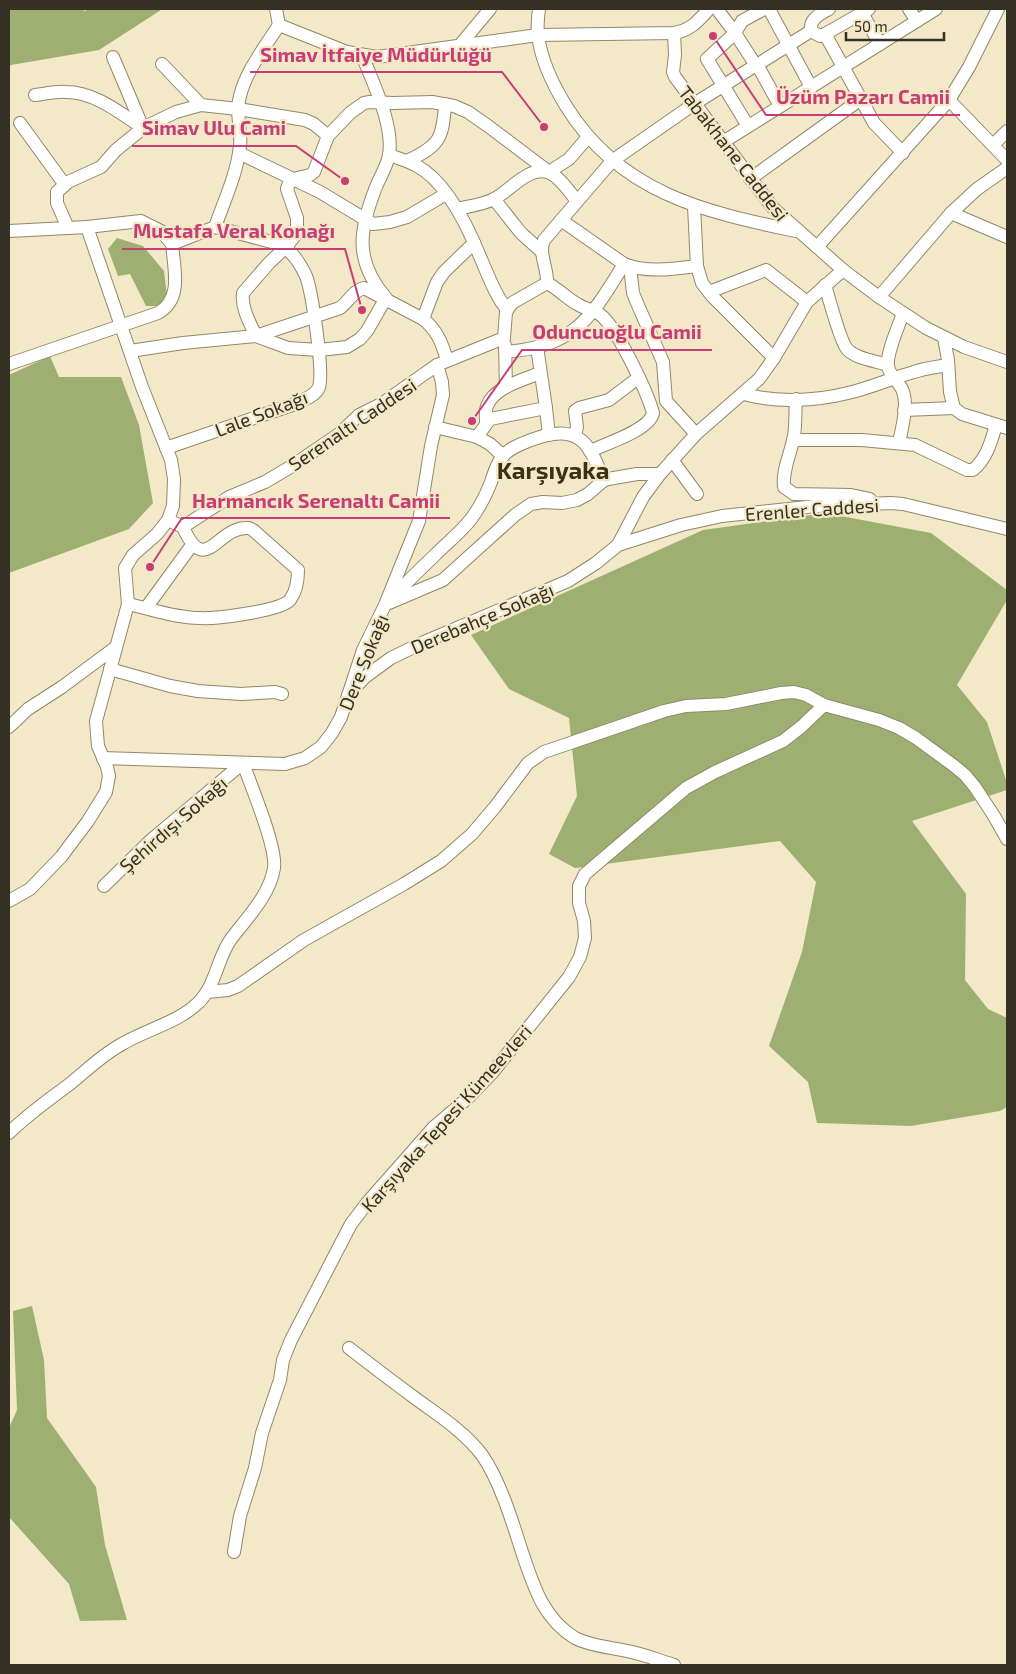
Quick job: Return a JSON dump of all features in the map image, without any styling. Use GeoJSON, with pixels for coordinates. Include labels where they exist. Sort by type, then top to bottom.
{"type":"FeatureCollection","features":[{"type":"Feature","properties":{"kind":"street"},"geometry":{"type":"LineString","coordinates":[[215,227],[233,177],[239,153],[238,109],[240,96],[248,75],[279,25],[276,9]]}},
{"type":"Feature","properties":{"kind":"street"},"geometry":{"type":"LineString","coordinates":[[460,45],[490,9]]}},
{"type":"Feature","properties":{"kind":"street"},"geometry":{"type":"LineString","coordinates":[[539,9],[538,35],[546,65],[554,83],[574,118],[588,137],[612,161],[658,190],[694,206],[798,232]]}},
{"type":"Feature","properties":{"kind":"street"},"geometry":{"type":"LineString","coordinates":[[279,25],[347,52],[362,55],[391,56],[538,35],[674,33],[693,26],[709,9]]}},
{"type":"Feature","properties":{"kind":"street"},"geometry":{"type":"LineString","coordinates":[[717,9],[757,65],[780,106]]}},
{"type":"Feature","properties":{"kind":"street"},"geometry":{"type":"LineString","coordinates":[[748,126],[707,60],[735,33],[742,21],[764,9]]}},
{"type":"Feature","properties":{"kind":"street"},"geometry":{"type":"LineString","coordinates":[[769,9],[811,87]]}},
{"type":"Feature","properties":{"kind":"street"},"geometry":{"type":"LineString","coordinates":[[811,31],[810,26],[814,13],[829,9]]}},
{"type":"Feature","properties":{"kind":"street"},"geometry":{"type":"LineString","coordinates":[[909,9],[917,21]]}},
{"type":"Feature","properties":{"kind":"street"},"geometry":{"type":"LineString","coordinates":[[723,142],[936,9]]}},
{"type":"Feature","properties":{"kind":"street"},"geometry":{"type":"LineString","coordinates":[[817,247],[949,100],[969,67],[998,9]]}},
{"type":"Feature","properties":{"kind":"street"},"geometry":{"type":"LineString","coordinates":[[811,31],[820,36],[866,11],[880,44]]}},
{"type":"Feature","properties":{"kind":"street"},"geometry":{"type":"LineString","coordinates":[[541,251],[544,240],[612,161],[694,104],[811,31]]}},
{"type":"Feature","properties":{"kind":"street","name":"Tabakhane Caddesi"},"geometry":{"type":"LineString","coordinates":[[674,33],[675,77],[773,208],[843,270],[903,313],[944,338],[1007,362]]}},
{"type":"Feature","properties":{"kind":"street"},"geometry":{"type":"LineString","coordinates":[[825,34],[874,123],[903,153]]}},
{"type":"Feature","properties":{"kind":"street"},"geometry":{"type":"LineString","coordinates":[[362,55],[380,102],[388,133],[389,154],[365,220],[362,244],[364,261],[375,284],[386,298]]}},
{"type":"Feature","properties":{"kind":"street"},"geometry":{"type":"LineString","coordinates":[[113,57],[143,128]]}},
{"type":"Feature","properties":{"kind":"street"},"geometry":{"type":"LineString","coordinates":[[162,64],[200,105]]}},
{"type":"Feature","properties":{"kind":"street"},"geometry":{"type":"LineString","coordinates":[[34,96],[66,92],[89,96],[143,128]]}},
{"type":"Feature","properties":{"kind":"street"},"geometry":{"type":"LineString","coordinates":[[750,179],[861,99]]}},
{"type":"Feature","properties":{"kind":"street"},"geometry":{"type":"LineString","coordinates":[[949,100],[1007,160]]}},
{"type":"Feature","properties":{"kind":"street"},"geometry":{"type":"LineString","coordinates":[[386,298],[370,326],[353,344],[347,347],[319,350],[288,348],[256,336],[244,309],[242,299],[243,293],[286,248],[297,233],[298,225],[288,188],[293,179],[310,175],[314,172],[328,136],[357,107],[370,102],[432,102],[445,104],[468,112],[549,172],[577,201]]}},
{"type":"Feature","properties":{"kind":"street"},"geometry":{"type":"LineString","coordinates":[[407,161],[424,153],[438,142],[443,125],[445,104]]}},
{"type":"Feature","properties":{"kind":"street"},"geometry":{"type":"LineString","coordinates":[[68,228],[57,203],[57,192],[65,185],[100,167],[116,150],[143,128],[176,112],[200,105],[238,109],[306,120],[328,136]]}},
{"type":"Feature","properties":{"kind":"street"},"geometry":{"type":"LineString","coordinates":[[20,123],[65,185]]}},
{"type":"Feature","properties":{"kind":"street"},"geometry":{"type":"LineString","coordinates":[[993,145],[1007,131]]}},
{"type":"Feature","properties":{"kind":"street"},"geometry":{"type":"LineString","coordinates":[[457,209],[494,199],[532,173],[549,172],[569,159],[588,137]]}},
{"type":"Feature","properties":{"kind":"street"},"geometry":{"type":"LineString","coordinates":[[239,153],[320,192],[365,220],[379,224],[407,217],[446,194]]}},
{"type":"Feature","properties":{"kind":"street"},"geometry":{"type":"LineString","coordinates":[[389,154],[407,161],[425,172],[446,194],[457,209],[474,242],[492,287],[507,310]]}},
{"type":"Feature","properties":{"kind":"street"},"geometry":{"type":"LineString","coordinates":[[879,297],[951,213],[977,189],[1007,168]]}},
{"type":"Feature","properties":{"kind":"street"},"geometry":{"type":"LineString","coordinates":[[494,199],[521,233],[541,251],[548,274],[547,283]]}},
{"type":"Feature","properties":{"kind":"street"},"geometry":{"type":"LineString","coordinates":[[694,206],[696,266],[699,275],[709,292],[774,358]]}},
{"type":"Feature","properties":{"kind":"street"},"geometry":{"type":"LineString","coordinates":[[951,213],[1007,237]]}},
{"type":"Feature","properties":{"kind":"street"},"geometry":{"type":"LineString","coordinates":[[561,220],[627,265],[665,269],[696,266]]}},
{"type":"Feature","properties":{"kind":"street"},"geometry":{"type":"LineString","coordinates":[[9,231],[87,227],[141,221],[161,231],[172,244],[175,286],[174,296],[170,304],[158,313],[9,364]]}},
{"type":"Feature","properties":{"kind":"street"},"geometry":{"type":"LineString","coordinates":[[9,901],[30,889],[61,857],[88,821],[106,792],[109,776],[98,746],[96,721],[128,604],[124,575],[128,562],[157,534],[168,520],[173,506],[174,479],[171,460],[142,387],[87,227]]}},
{"type":"Feature","properties":{"kind":"street"},"geometry":{"type":"LineString","coordinates":[[172,244],[215,227],[286,248]]}},
{"type":"Feature","properties":{"kind":"street"},"geometry":{"type":"LineString","coordinates":[[423,319],[437,282],[444,272],[474,242]]}},
{"type":"Feature","properties":{"kind":"street","name":"Lale Sokağı"},"geometry":{"type":"LineString","coordinates":[[166,448],[295,404],[313,395],[319,387],[321,375],[319,350],[309,286],[306,275],[294,256],[286,248]]}},
{"type":"Feature","properties":{"kind":"street"},"geometry":{"type":"LineString","coordinates":[[506,352],[537,347],[568,334],[593,311],[627,265]]}},
{"type":"Feature","properties":{"kind":"street"},"geometry":{"type":"LineString","coordinates":[[627,265],[637,303],[663,362],[666,401],[696,434]]}},
{"type":"Feature","properties":{"kind":"street"},"geometry":{"type":"LineString","coordinates":[[709,292],[766,270],[807,302]]}},
{"type":"Feature","properties":{"kind":"street"},"geometry":{"type":"LineString","coordinates":[[618,544],[639,502],[660,474],[696,434],[759,379],[774,358],[807,302],[843,270]]}},
{"type":"Feature","properties":{"kind":"street"},"geometry":{"type":"LineString","coordinates":[[506,387],[504,338],[507,310],[515,300],[547,283]]}},
{"type":"Feature","properties":{"kind":"street"},"geometry":{"type":"LineString","coordinates":[[547,283],[563,292],[576,304],[602,316],[610,326],[638,378],[653,413]]}},
{"type":"Feature","properties":{"kind":"street"},"geometry":{"type":"LineString","coordinates":[[825,285],[847,349],[857,355],[888,365]]}},
{"type":"Feature","properties":{"kind":"street"},"geometry":{"type":"LineString","coordinates":[[130,351],[183,343],[256,336],[340,308],[360,288],[367,289],[386,298],[423,319],[437,332],[442,363],[443,388],[419,522],[385,605]]}},
{"type":"Feature","properties":{"kind":"street"},"geometry":{"type":"LineString","coordinates":[[899,443],[904,410],[904,395],[888,365],[888,357],[903,313]]}},
{"type":"Feature","properties":{"kind":"street","name":"Serenaltı Caddesi"},"geometry":{"type":"LineString","coordinates":[[183,527],[229,497],[265,482],[292,466],[339,434],[359,415],[383,403],[442,363],[504,338]]}},
{"type":"Feature","properties":{"kind":"street"},"geometry":{"type":"LineString","coordinates":[[793,440],[862,440],[914,445],[967,470],[973,470],[984,459],[1002,427],[962,414],[954,408],[950,392],[944,338]]}},
{"type":"Feature","properties":{"kind":"street"},"geometry":{"type":"LineString","coordinates":[[537,347],[549,435]]}},
{"type":"Feature","properties":{"kind":"street"},"geometry":{"type":"LineString","coordinates":[[744,394],[767,400],[846,394],[914,372],[948,365]]}},
{"type":"Feature","properties":{"kind":"street"},"geometry":{"type":"LineString","coordinates":[[486,422],[487,405],[495,395],[506,387],[540,373]]}},
{"type":"Feature","properties":{"kind":"street"},"geometry":{"type":"LineString","coordinates":[[575,435],[577,427],[576,411],[579,408],[609,400],[638,378]]}},
{"type":"Feature","properties":{"kind":"street"},"geometry":{"type":"LineString","coordinates":[[590,450],[633,432],[650,420],[665,396]]}},
{"type":"Feature","properties":{"kind":"street"},"geometry":{"type":"LineString","coordinates":[[796,399],[793,440],[786,464],[784,487],[794,494],[851,495],[891,503]]}},
{"type":"Feature","properties":{"kind":"street"},"geometry":{"type":"LineString","coordinates":[[477,436],[490,419],[546,408]]}},
{"type":"Feature","properties":{"kind":"street"},"geometry":{"type":"LineString","coordinates":[[904,410],[954,408]]}},
{"type":"Feature","properties":{"kind":"street"},"geometry":{"type":"LineString","coordinates":[[435,427],[477,436],[490,444],[503,456]]}},
{"type":"Feature","properties":{"kind":"street"},"geometry":{"type":"LineString","coordinates":[[385,605],[472,517],[486,494],[496,466],[503,456],[518,446],[549,435],[570,433],[575,435],[590,450],[603,480],[637,474],[660,474]]}},
{"type":"Feature","properties":{"kind":"street"},"geometry":{"type":"LineString","coordinates":[[672,460],[697,494]]}},
{"type":"Feature","properties":{"kind":"street","name":"Dere Sokağı"},"geometry":{"type":"LineString","coordinates":[[103,758],[285,764],[304,758],[321,747],[341,717],[363,650],[385,605],[443,580],[524,508],[536,503],[562,503],[577,500],[588,494],[603,480]]}},
{"type":"Feature","properties":{"kind":"street","name":"Erenler Caddesi"},"geometry":{"type":"LineString","coordinates":[[618,544],[681,525],[730,515],[816,506],[891,503],[903,504],[1007,529]]}},
{"type":"Feature","properties":{"kind":"street"},"geometry":{"type":"LineString","coordinates":[[128,604],[188,617],[217,618],[278,607],[294,594],[298,570],[249,528],[231,533],[206,550],[198,549],[192,545],[183,527],[168,520]]}},
{"type":"Feature","properties":{"kind":"street","name":"Derebahçe Sokağı"},"geometry":{"type":"LineString","coordinates":[[348,695],[365,677],[392,658],[424,642],[568,581],[596,564],[618,544]]}},
{"type":"Feature","properties":{"kind":"street"},"geometry":{"type":"LineString","coordinates":[[146,608],[192,545]]}},
{"type":"Feature","properties":{"kind":"street"},"geometry":{"type":"LineString","coordinates":[[9,727],[28,710],[116,647]]}},
{"type":"Feature","properties":{"kind":"street"},"geometry":{"type":"LineString","coordinates":[[110,669],[170,686],[198,691],[241,694],[275,692],[282,694]]}},
{"type":"Feature","properties":{"kind":"street"},"geometry":{"type":"LineString","coordinates":[[207,992],[228,990],[238,986],[304,940],[404,884],[440,861],[472,834],[528,763],[544,752],[686,706],[726,704],[794,692],[806,695],[824,705],[879,720],[899,728],[953,765],[975,787],[1007,839]]}},
{"type":"Feature","properties":{"kind":"street","name":"Karşıyaka Tepesi Kümeevleri"},"geometry":{"type":"LineString","coordinates":[[234,1552],[240,1516],[255,1468],[262,1433],[291,1340],[347,1232],[367,1203],[434,1127],[469,1097],[492,1073],[569,977],[580,957],[584,938],[584,921],[579,903],[579,886],[585,874],[686,788],[714,772],[783,741],[824,705]]}},
{"type":"Feature","properties":{"kind":"street"},"geometry":{"type":"LineString","coordinates":[[9,1133],[21,1121],[101,1056],[124,1042],[183,1015],[199,1002],[207,992],[228,944],[260,900],[270,882],[274,867],[268,836],[243,763]]}},
{"type":"Feature","properties":{"kind":"street","name":"Şehirdışı Sokağı"},"geometry":{"type":"LineString","coordinates":[[104,886],[164,828],[243,763]]}},
{"type":"Feature","properties":{"kind":"street"},"geometry":{"type":"LineString","coordinates":[[349,1348],[442,1418],[482,1456],[499,1490],[534,1586],[543,1606],[557,1623],[576,1638],[591,1644],[636,1653],[674,1665]]}},
{"type":"Feature","properties":{"kind":"green space"},"geometry":{"type":"Polygon","coordinates":[[[9,9],[161,10],[99,50],[11,65],[9,68],[9,9]]]}},
{"type":"Feature","properties":{"kind":"green space"},"geometry":{"type":"Polygon","coordinates":[[[117,238],[143,246],[164,271],[167,296],[159,306],[146,306],[130,274],[118,276],[108,249],[117,238]]]}},
{"type":"Feature","properties":{"kind":"green space"},"geometry":{"type":"Polygon","coordinates":[[[50,356],[59,377],[121,377],[139,425],[153,503],[129,529],[9,573],[9,375],[50,356]]]}},
{"type":"Feature","properties":{"kind":"green space"},"geometry":{"type":"Polygon","coordinates":[[[825,513],[931,533],[1007,590],[1007,600],[957,685],[987,722],[1007,783],[1007,790],[912,821],[966,894],[965,980],[988,1009],[1007,1018],[1007,1107],[1000,1111],[911,1126],[817,1123],[808,1082],[769,1046],[802,952],[816,882],[780,841],[575,868],[549,854],[577,796],[569,718],[509,689],[471,635],[703,530],[825,513]]]}},
{"type":"Feature","properties":{"kind":"green space"},"geometry":{"type":"Polygon","coordinates":[[[32,1306],[44,1360],[47,1418],[96,1487],[105,1545],[127,1620],[80,1621],[69,1584],[9,1517],[9,1428],[17,1410],[13,1311],[32,1306]]]}},
{"type":"Feature","properties":{"kind":"place","name":"Üzüm Pazarı Camii"},"geometry":{"type":"Point","coordinates":[713,36]}},
{"type":"Feature","properties":{"kind":"place","name":"Simav İtfaiye Müdürlüğü"},"geometry":{"type":"Point","coordinates":[544,127]}},
{"type":"Feature","properties":{"kind":"place","name":"Simav Ulu Cami"},"geometry":{"type":"Point","coordinates":[345,181]}},
{"type":"Feature","properties":{"kind":"place","name":"Mustafa Veral Konağı"},"geometry":{"type":"Point","coordinates":[362,310]}},
{"type":"Feature","properties":{"kind":"place","name":"Oduncuoğlu Camii"},"geometry":{"type":"Point","coordinates":[472,421]}},
{"type":"Feature","properties":{"kind":"place","name":"Harmancık Serenaltı Camii"},"geometry":{"type":"Point","coordinates":[150,567]}},
{"type":"Feature","properties":{"kind":"district","name":"Karşıyaka"},"geometry":{"type":"Point","coordinates":[553,469]}}]}
